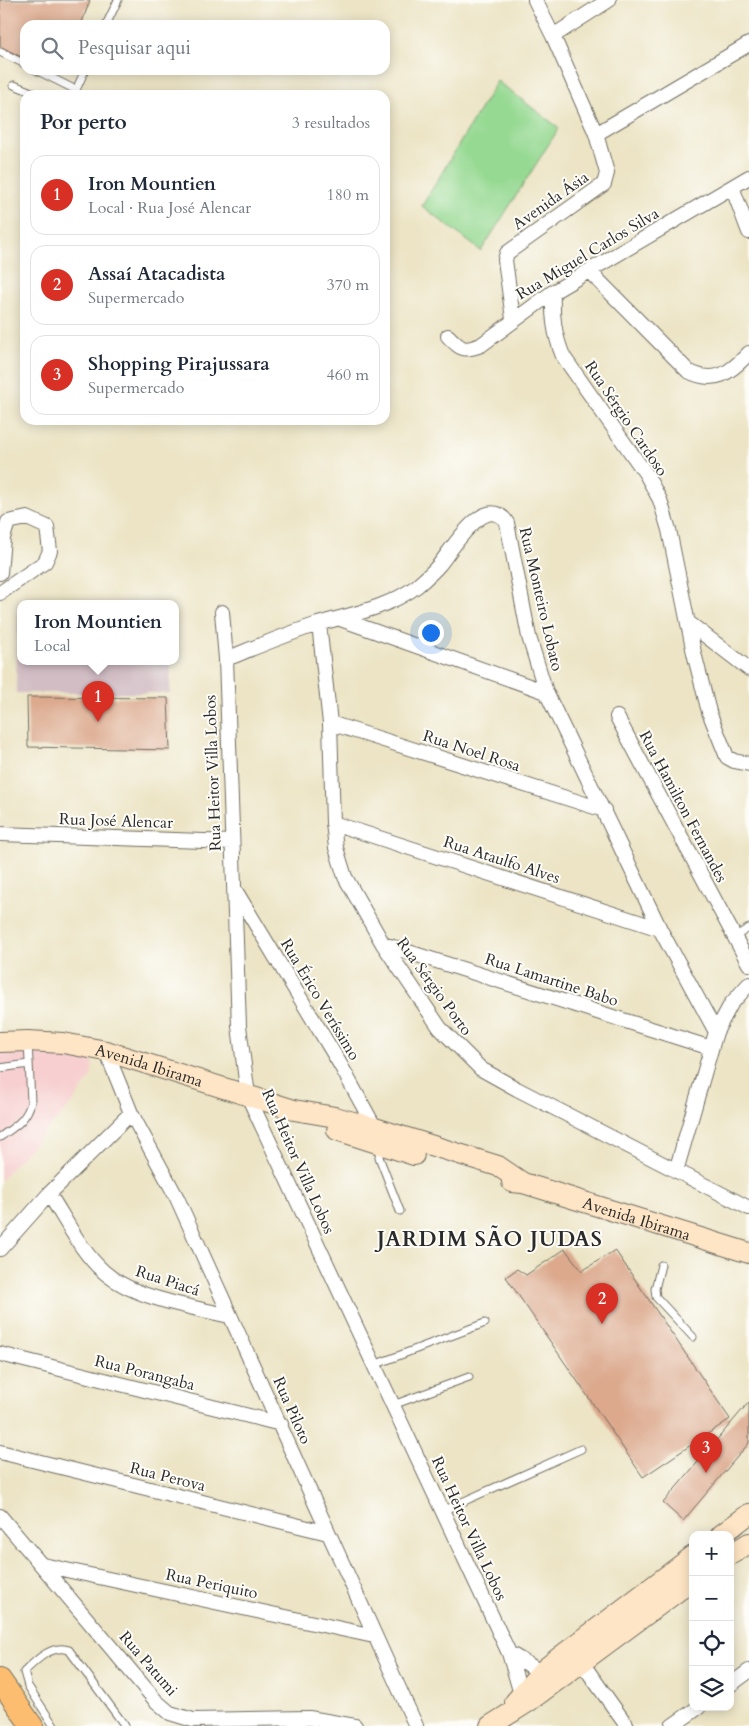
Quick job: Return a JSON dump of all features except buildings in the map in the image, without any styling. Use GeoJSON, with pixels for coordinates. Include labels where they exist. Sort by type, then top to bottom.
{"type":"FeatureCollection","features":[{"type":"Feature","properties":{"kind":"main road","name":"Avenida Ibirama"},"geometry":{"type":"LineString","coordinates":[[0,1042],[64,1043],[106,1051],[294,1110],[314,1120],[378,1136],[494,1180],[523,1183],[749,1253]]}},
{"type":"Feature","properties":{"kind":"main road"},"geometry":{"type":"LineString","coordinates":[[726,1531],[749,1514]]}},
{"type":"Feature","properties":{"kind":"main road"},"geometry":{"type":"LineString","coordinates":[[734,1552],[749,1543]]}},
{"type":"Feature","properties":{"kind":"main road"},"geometry":{"type":"LineString","coordinates":[[525,1698],[541,1672],[569,1665],[689,1560]]}},
{"type":"Feature","properties":{"kind":"main road"},"geometry":{"type":"LineString","coordinates":[[497,1721],[569,1665],[689,1583]]}},
{"type":"Feature","properties":{"kind":"main road"},"geometry":{"type":"LineString","coordinates":[[0,1680],[32,1726]]}},
{"type":"Feature","properties":{"kind":"street","name":"Avenida Ásia"},"geometry":{"type":"LineString","coordinates":[[513,319],[506,278],[505,260],[507,253],[604,184],[607,173],[596,134],[535,0]]}},
{"type":"Feature","properties":{"kind":"street"},"geometry":{"type":"LineString","coordinates":[[553,36],[609,0]]}},
{"type":"Feature","properties":{"kind":"street"},"geometry":{"type":"LineString","coordinates":[[596,134],[749,44]]}},
{"type":"Feature","properties":{"kind":"street","name":"Rua Miguel Carlos Silva"},"geometry":{"type":"LineString","coordinates":[[448,336],[460,349],[470,350],[481,345],[513,319],[553,292],[749,177]]}},
{"type":"Feature","properties":{"kind":"street"},"geometry":{"type":"LineString","coordinates":[[732,187],[749,232]]}},
{"type":"Feature","properties":{"kind":"street"},"geometry":{"type":"LineString","coordinates":[[589,271],[688,371],[701,378],[714,378],[726,372],[749,353]]}},
{"type":"Feature","properties":{"kind":"street","name":"Rua Sérgio Cardoso"},"geometry":{"type":"LineString","coordinates":[[553,292],[553,323],[556,339],[564,356],[646,474],[660,500],[669,530],[694,653],[718,737],[727,757],[734,761],[749,764]]}},
{"type":"Feature","properties":{"kind":"street","name":"Rua Monteiro Lobato"},"geometry":{"type":"LineString","coordinates":[[226,659],[319,624],[340,619],[389,602],[403,595],[438,567],[475,520],[487,514],[497,514],[506,523],[529,637],[546,692],[660,929],[716,1032]]}},
{"type":"Feature","properties":{"kind":"street"},"geometry":{"type":"LineString","coordinates":[[0,573],[3,538],[8,522],[27,518],[47,527],[50,552],[45,562],[0,594]]}},
{"type":"Feature","properties":{"kind":"street","name":"Rua Heitor Villa Lobos"},"geometry":{"type":"LineString","coordinates":[[222,612],[226,659],[239,1026],[248,1096],[509,1653],[525,1698]]}},
{"type":"Feature","properties":{"kind":"street"},"geometry":{"type":"LineString","coordinates":[[340,619],[546,692]]}},
{"type":"Feature","properties":{"kind":"street"},"geometry":{"type":"LineString","coordinates":[[688,623],[749,669]]}},
{"type":"Feature","properties":{"kind":"street","name":"Rua Sérgio Porto"},"geometry":{"type":"LineString","coordinates":[[319,624],[330,723],[333,823],[336,848],[345,877],[383,944],[440,1028],[481,1068],[517,1090],[749,1208]]}},
{"type":"Feature","properties":{"kind":"street","name":"Rua Hamilton Fernandes"},"geometry":{"type":"LineString","coordinates":[[617,717],[749,964]]}},
{"type":"Feature","properties":{"kind":"street","name":"Rua Noel Rosa"},"geometry":{"type":"LineString","coordinates":[[330,723],[604,810]]}},
{"type":"Feature","properties":{"kind":"street","name":"Rua Ataulfo Alves"},"geometry":{"type":"LineString","coordinates":[[333,823],[660,929]]}},
{"type":"Feature","properties":{"kind":"street","name":"Rua José Alencar"},"geometry":{"type":"LineString","coordinates":[[0,834],[232,842]]}},
{"type":"Feature","properties":{"kind":"street","name":"Rua Érico Veríssimo"},"geometry":{"type":"LineString","coordinates":[[235,889],[340,1064],[378,1136]]}},
{"type":"Feature","properties":{"kind":"street","name":"Rua Lamartine Babo"},"geometry":{"type":"LineString","coordinates":[[383,944],[711,1048]]}},
{"type":"Feature","properties":{"kind":"street"},"geometry":{"type":"LineString","coordinates":[[676,1171],[716,1032],[731,1004],[749,984]]}},
{"type":"Feature","properties":{"kind":"street","name":"Rua Piloto"},"geometry":{"type":"LineString","coordinates":[[106,1051],[131,1113],[177,1198],[281,1424],[374,1636],[416,1726]]}},
{"type":"Feature","properties":{"kind":"street"},"geometry":{"type":"LineString","coordinates":[[0,1249],[49,1194],[131,1113]]}},
{"type":"Feature","properties":{"kind":"street","name":"Rua Piacá"},"geometry":{"type":"LineString","coordinates":[[49,1194],[87,1252],[105,1273],[138,1292],[169,1302],[230,1316]]}},
{"type":"Feature","properties":{"kind":"street","name":"Rua Porangaba"},"geometry":{"type":"LineString","coordinates":[[0,1354],[281,1424]]}},
{"type":"Feature","properties":{"kind":"street","name":"Rua Perova"},"geometry":{"type":"LineString","coordinates":[[0,1452],[328,1533]]}},
{"type":"Feature","properties":{"kind":"street","name":"Rua Patumi"},"geometry":{"type":"LineString","coordinates":[[0,1516],[156,1701],[170,1713],[193,1720],[309,1718],[356,1726]]}},
{"type":"Feature","properties":{"kind":"street","name":"Rua Periquito"},"geometry":{"type":"LineString","coordinates":[[43,1565],[374,1636]]}},
{"type":"Feature","properties":{"kind":"street"},"geometry":{"type":"LineString","coordinates":[[509,1653],[541,1672]]}},
{"type":"Feature","properties":{"kind":"street"},"geometry":{"type":"LineString","coordinates":[[569,1665],[627,1726]]}},
{"type":"Feature","properties":{"kind":"street"},"geometry":{"type":"LineString","coordinates":[[734,1682],[749,1671]]}},
{"type":"Feature","properties":{"kind":"street"},"geometry":{"type":"LineString","coordinates":[[672,1726],[693,1711]]}},
{"type":"Feature","properties":{"kind":"lane"},"geometry":{"type":"LineString","coordinates":[[108,20],[118,0]]}},
{"type":"Feature","properties":{"kind":"lane"},"geometry":{"type":"LineString","coordinates":[[0,52],[20,62]]}},
{"type":"Feature","properties":{"kind":"lane"},"geometry":{"type":"LineString","coordinates":[[45,75],[71,90]]}},
{"type":"Feature","properties":{"kind":"lane"},"geometry":{"type":"LineString","coordinates":[[76,90],[84,75]]}},
{"type":"Feature","properties":{"kind":"lane"},"geometry":{"type":"LineString","coordinates":[[14,85],[26,90]]}},
{"type":"Feature","properties":{"kind":"lane"},"geometry":{"type":"LineString","coordinates":[[734,937],[749,928]]}},
{"type":"Feature","properties":{"kind":"lane"},"geometry":{"type":"LineString","coordinates":[[0,1137],[24,1120],[29,1111],[31,1102],[28,1041]]}},
{"type":"Feature","properties":{"kind":"lane"},"geometry":{"type":"LineString","coordinates":[[0,1068],[29,1064]]}},
{"type":"Feature","properties":{"kind":"lane"},"geometry":{"type":"LineString","coordinates":[[378,1136],[379,1157],[400,1211]]}},
{"type":"Feature","properties":{"kind":"lane"},"geometry":{"type":"LineString","coordinates":[[661,1265],[655,1289],[656,1298],[693,1337]]}},
{"type":"Feature","properties":{"kind":"lane"},"geometry":{"type":"LineString","coordinates":[[374,1365],[485,1323]]}},
{"type":"Feature","properties":{"kind":"lane"},"geometry":{"type":"LineString","coordinates":[[392,1405],[468,1377]]}},
{"type":"Feature","properties":{"kind":"lane"},"geometry":{"type":"LineString","coordinates":[[442,1511],[581,1450]]}},
{"type":"Feature","properties":{"kind":"lane"},"geometry":{"type":"LineString","coordinates":[[54,1726],[28,1686],[24,1672],[32,1663],[56,1648],[62,1647],[69,1650],[125,1726]]}},
{"type":"Feature","properties":{"kind":"shaded area"},"geometry":{"type":"Polygon","coordinates":[[[17,648],[17,665],[171,665],[170,693],[16,693],[17,648]]]}},
{"type":"Feature","properties":{"kind":"shaded area"},"geometry":{"type":"Polygon","coordinates":[[[51,1050],[88,1057],[93,1061],[91,1077],[72,1103],[0,1180],[0,1051],[51,1050]]]}},
{"type":"Feature","properties":{"kind":"green space"},"geometry":{"type":"Polygon","coordinates":[[[497,81],[559,128],[481,251],[422,206],[497,81]]]}},
{"type":"Feature","properties":{"kind":"place","name":"Iron Mountien"},"geometry":{"type":"Point","coordinates":[98,722]}},
{"type":"Feature","properties":{"kind":"place","name":"Assaí Atacadista"},"geometry":{"type":"Point","coordinates":[602,1324]}},
{"type":"Feature","properties":{"kind":"place","name":"Shopping Pirajussara"},"geometry":{"type":"Point","coordinates":[706,1473]}},
{"type":"Feature","properties":{"kind":"district","name":"JARDIM SÃO JUDAS"},"geometry":{"type":"Point","coordinates":[490,1239]}}]}
